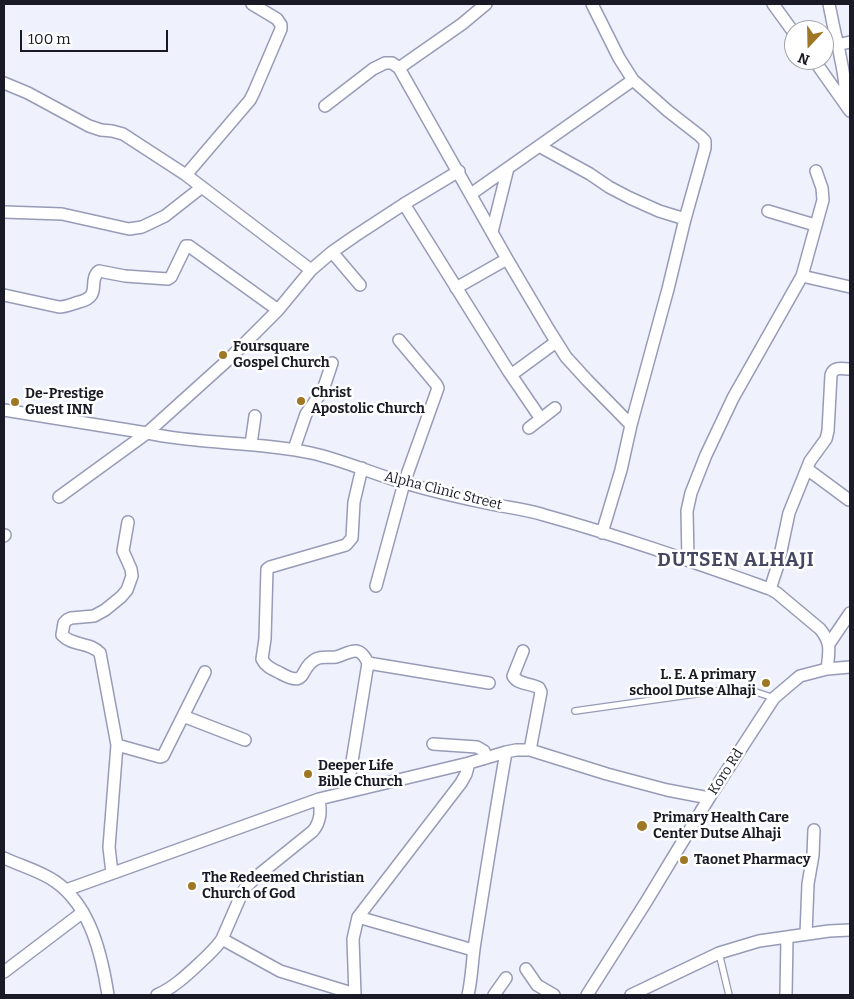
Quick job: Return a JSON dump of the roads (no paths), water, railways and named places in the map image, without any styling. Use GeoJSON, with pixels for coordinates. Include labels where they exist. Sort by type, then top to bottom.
{"type":"FeatureCollection","features":[{"type":"Feature","properties":{"kind":"street"},"geometry":{"type":"LineString","coordinates":[[186,175],[250,100],[281,29],[281,25],[276,19],[252,4]]}},
{"type":"Feature","properties":{"kind":"street"},"geometry":{"type":"LineString","coordinates":[[400,68],[462,24],[484,4]]}},
{"type":"Feature","properties":{"kind":"street"},"geometry":{"type":"LineString","coordinates":[[592,4],[619,58],[633,80],[706,141],[621,470],[602,533]]}},
{"type":"Feature","properties":{"kind":"street"},"geometry":{"type":"LineString","coordinates":[[773,4],[785,20]]}},
{"type":"Feature","properties":{"kind":"street"},"geometry":{"type":"LineString","coordinates":[[828,4],[845,84],[847,106]]}},
{"type":"Feature","properties":{"kind":"street"},"geometry":{"type":"LineString","coordinates":[[837,45],[850,42]]}},
{"type":"Feature","properties":{"kind":"street"},"geometry":{"type":"LineString","coordinates":[[325,106],[373,69],[384,63],[392,63],[400,68],[507,260],[556,342],[571,362],[631,426]]}},
{"type":"Feature","properties":{"kind":"street"},"geometry":{"type":"LineString","coordinates":[[821,70],[847,106]]}},
{"type":"Feature","properties":{"kind":"street"},"geometry":{"type":"LineString","coordinates":[[471,194],[633,80]]}},
{"type":"Feature","properties":{"kind":"street"},"geometry":{"type":"LineString","coordinates":[[4,83],[28,93],[89,126],[123,134],[202,186],[311,270]]}},
{"type":"Feature","properties":{"kind":"street"},"geometry":{"type":"LineString","coordinates":[[539,146],[630,198],[659,211],[685,219]]}},
{"type":"Feature","properties":{"kind":"street"},"geometry":{"type":"LineString","coordinates":[[492,232],[508,168]]}},
{"type":"Feature","properties":{"kind":"street"},"geometry":{"type":"LineString","coordinates":[[688,560],[688,504],[703,463],[733,398],[802,276],[811,247],[815,225],[822,206],[822,188],[816,171]]}},
{"type":"Feature","properties":{"kind":"street"},"geometry":{"type":"LineString","coordinates":[[58,497],[147,432],[229,359],[278,310],[311,270],[332,252],[404,204],[458,172]]}},
{"type":"Feature","properties":{"kind":"street"},"geometry":{"type":"LineString","coordinates":[[4,212],[62,214],[129,229],[142,227],[165,216],[202,186]]}},
{"type":"Feature","properties":{"kind":"street"},"geometry":{"type":"LineString","coordinates":[[404,204],[541,419]]}},
{"type":"Feature","properties":{"kind":"street"},"geometry":{"type":"LineString","coordinates":[[768,212],[815,225]]}},
{"type":"Feature","properties":{"kind":"street"},"geometry":{"type":"LineString","coordinates":[[4,295],[59,307],[90,298],[93,292],[95,275],[99,271],[125,276],[168,279],[171,277],[186,246],[189,246],[278,310]]}},
{"type":"Feature","properties":{"kind":"street"},"geometry":{"type":"LineString","coordinates":[[332,252],[360,285]]}},
{"type":"Feature","properties":{"kind":"street"},"geometry":{"type":"LineString","coordinates":[[456,288],[507,260]]}},
{"type":"Feature","properties":{"kind":"street"},"geometry":{"type":"LineString","coordinates":[[802,276],[850,287]]}},
{"type":"Feature","properties":{"kind":"street"},"geometry":{"type":"LineString","coordinates":[[376,586],[404,483],[438,388],[399,340]]}},
{"type":"Feature","properties":{"kind":"street"},"geometry":{"type":"LineString","coordinates":[[511,374],[556,342]]}},
{"type":"Feature","properties":{"kind":"street"},"geometry":{"type":"LineString","coordinates":[[294,449],[306,414],[323,390],[332,363]]}},
{"type":"Feature","properties":{"kind":"street"},"geometry":{"type":"LineString","coordinates":[[770,589],[778,565],[787,520],[812,457],[826,439],[832,371],[836,368],[850,369]]}},
{"type":"Feature","properties":{"kind":"street"},"geometry":{"type":"LineString","coordinates":[[529,428],[555,408]]}},
{"type":"Feature","properties":{"kind":"street","name":"Alpha Clinic Street"},"geometry":{"type":"LineString","coordinates":[[4,410],[147,432],[168,437],[294,449],[314,453],[404,483],[473,500],[543,514],[688,560],[770,589],[820,629],[829,644]]}},
{"type":"Feature","properties":{"kind":"street"},"geometry":{"type":"LineString","coordinates":[[251,444],[255,416]]}},
{"type":"Feature","properties":{"kind":"street"},"geometry":{"type":"LineString","coordinates":[[347,792],[368,664],[363,656],[354,650],[335,657],[319,657],[313,660],[296,680],[267,667],[262,659],[265,639],[267,569],[346,545],[350,542],[352,538],[354,502],[362,468]]}},
{"type":"Feature","properties":{"kind":"street"},"geometry":{"type":"LineString","coordinates":[[807,469],[849,500]]}},
{"type":"Feature","properties":{"kind":"street"},"geometry":{"type":"LineString","coordinates":[[112,873],[109,838],[117,745],[100,653],[93,648],[68,640],[62,635],[64,623],[67,620],[70,618],[94,616],[105,610],[127,590],[132,576],[123,551],[128,522]]}},
{"type":"Feature","properties":{"kind":"street"},"geometry":{"type":"LineString","coordinates":[[827,669],[829,644],[850,613]]}},
{"type":"Feature","properties":{"kind":"street"},"geometry":{"type":"LineString","coordinates":[[523,651],[513,676],[519,682],[540,688],[541,692],[530,750]]}},
{"type":"Feature","properties":{"kind":"street"},"geometry":{"type":"LineString","coordinates":[[368,664],[489,683]]}},
{"type":"Feature","properties":{"kind":"street","name":"Koro Rd"},"geometry":{"type":"LineString","coordinates":[[587,995],[646,902],[708,798],[774,698],[800,676],[827,669],[849,670]]}},
{"type":"Feature","properties":{"kind":"street"},"geometry":{"type":"LineString","coordinates":[[117,745],[160,757],[163,756],[205,672]]}},
{"type":"Feature","properties":{"kind":"street"},"geometry":{"type":"LineString","coordinates":[[183,716],[245,740]]}},
{"type":"Feature","properties":{"kind":"street"},"geometry":{"type":"LineString","coordinates":[[434,744],[477,747],[484,751],[483,759]]}},
{"type":"Feature","properties":{"kind":"street"},"geometry":{"type":"LineString","coordinates":[[66,890],[319,799],[469,764],[516,750],[530,750],[607,774],[667,790],[708,798]]}},
{"type":"Feature","properties":{"kind":"street"},"geometry":{"type":"LineString","coordinates":[[468,995],[471,983],[473,950],[506,752]]}},
{"type":"Feature","properties":{"kind":"street"},"geometry":{"type":"LineString","coordinates":[[222,939],[280,971],[355,994],[353,939],[358,917],[461,783],[469,764]]}},
{"type":"Feature","properties":{"kind":"street"},"geometry":{"type":"LineString","coordinates":[[157,995],[170,989],[192,971],[218,945],[247,886],[318,825],[321,811],[319,799]]}},
{"type":"Feature","properties":{"kind":"street"},"geometry":{"type":"LineString","coordinates":[[806,934],[808,884],[814,849],[814,830]]}},
{"type":"Feature","properties":{"kind":"street"},"geometry":{"type":"LineString","coordinates":[[4,858],[42,874],[57,883],[66,890],[83,912],[99,953],[108,995]]}},
{"type":"Feature","properties":{"kind":"street"},"geometry":{"type":"LineString","coordinates":[[4,972],[83,912]]}},
{"type":"Feature","properties":{"kind":"street"},"geometry":{"type":"LineString","coordinates":[[358,917],[473,950]]}},
{"type":"Feature","properties":{"kind":"street"},"geometry":{"type":"LineString","coordinates":[[631,995],[719,953],[759,941],[829,931],[850,930]]}},
{"type":"Feature","properties":{"kind":"street"},"geometry":{"type":"LineString","coordinates":[[786,995],[787,937]]}},
{"type":"Feature","properties":{"kind":"street"},"geometry":{"type":"LineString","coordinates":[[526,969],[537,985],[554,995]]}},
{"type":"Feature","properties":{"kind":"street"},"geometry":{"type":"LineString","coordinates":[[494,995],[506,978]]}},
{"type":"Feature","properties":{"kind":"lane"},"geometry":{"type":"LineString","coordinates":[[574,711],[724,690],[756,692],[774,698]]}},
{"type":"Feature","properties":{"kind":"lane"},"geometry":{"type":"LineString","coordinates":[[719,953],[729,995]]}},
{"type":"Feature","properties":{"kind":"place","name":"Foursquare Gospel Church"},"geometry":{"type":"Point","coordinates":[223,355]}},
{"type":"Feature","properties":{"kind":"place","name":"Christ Apostolic Church"},"geometry":{"type":"Point","coordinates":[301,401]}},
{"type":"Feature","properties":{"kind":"place","name":"De-Prestige Guest INN"},"geometry":{"type":"Point","coordinates":[15,402]}},
{"type":"Feature","properties":{"kind":"place","name":"L. E. A primary school Dutse Alhaji"},"geometry":{"type":"Point","coordinates":[766,683]}},
{"type":"Feature","properties":{"kind":"place","name":"Deeper Life Bible Church"},"geometry":{"type":"Point","coordinates":[308,774]}},
{"type":"Feature","properties":{"kind":"place","name":"Primary Health Care Center Dutse Alhaji"},"geometry":{"type":"Point","coordinates":[642,826]}},
{"type":"Feature","properties":{"kind":"place","name":"Taonet Pharmacy"},"geometry":{"type":"Point","coordinates":[684,860]}},
{"type":"Feature","properties":{"kind":"place","name":"The Redeemed Christian Church of God"},"geometry":{"type":"Point","coordinates":[192,886]}},
{"type":"Feature","properties":{"kind":"district","name":"DUTSEN ALHAJI"},"geometry":{"type":"Point","coordinates":[736,561]}}]}
